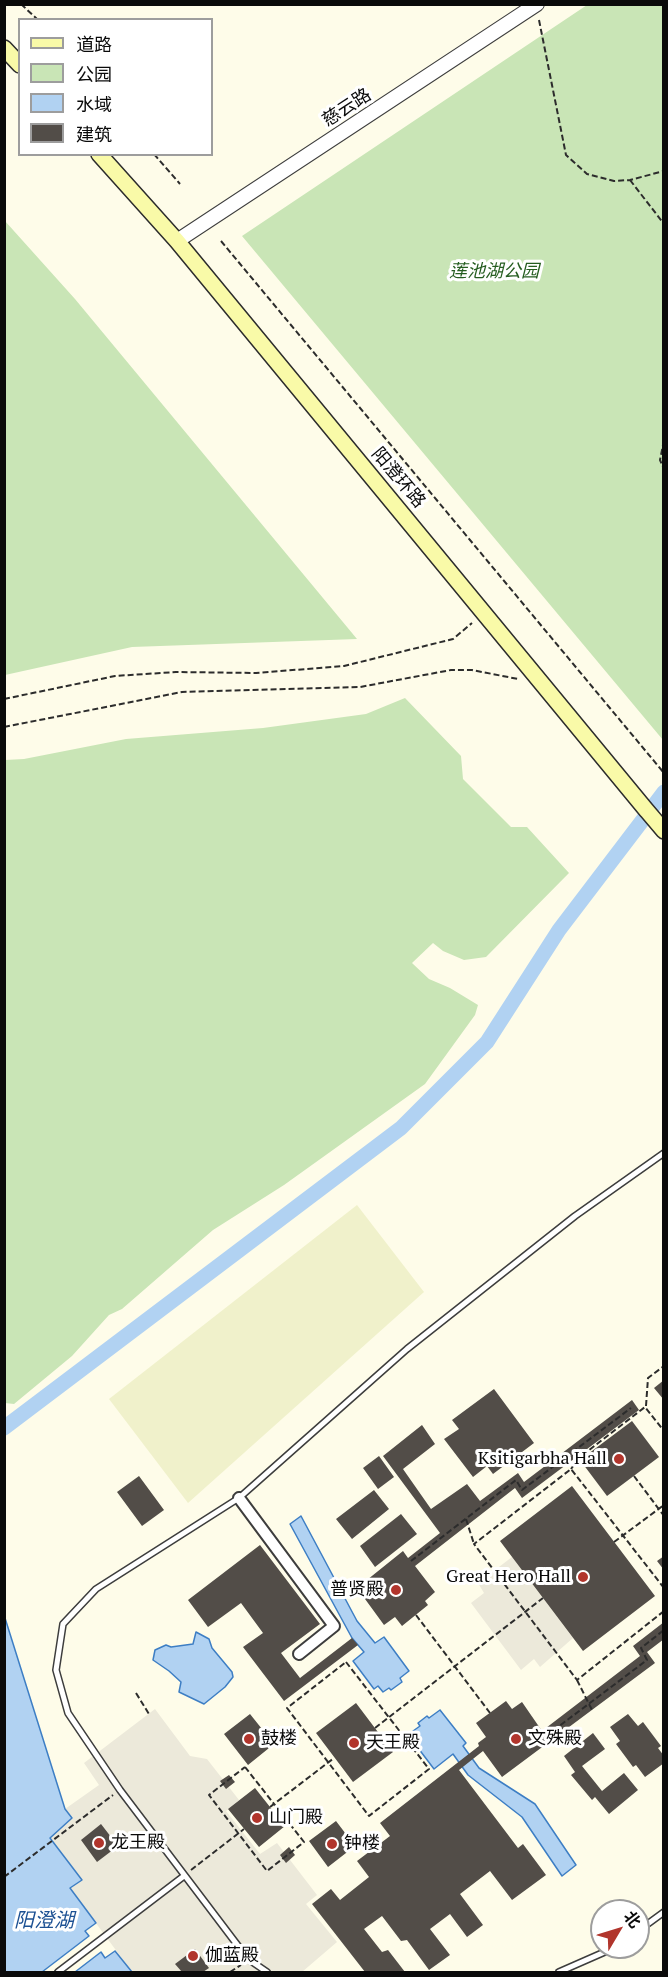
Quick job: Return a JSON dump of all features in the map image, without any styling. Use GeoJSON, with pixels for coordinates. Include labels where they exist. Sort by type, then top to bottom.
{"type":"FeatureCollection","features":[{"type":"Feature","properties":{"kind":"main road"},"geometry":{"type":"LineString","coordinates":[[4,48],[18,63]]}},
{"type":"Feature","properties":{"kind":"main road","name":"阳澄环路"},"geometry":{"type":"LineString","coordinates":[[101,156],[177,241],[663,831]]}},
{"type":"Feature","properties":{"kind":"street","name":"慈云路"},"geometry":{"type":"LineString","coordinates":[[177,241],[537,5]]}},
{"type":"Feature","properties":{"kind":"street"},"geometry":{"type":"LineString","coordinates":[[239,1498],[334,1626],[299,1654]]}},
{"type":"Feature","properties":{"kind":"lane"},"geometry":{"type":"LineString","coordinates":[[267,1972],[248,1959],[184,1876],[120,1790],[68,1713],[56,1670],[63,1624],[96,1589],[239,1498],[407,1349],[575,1216],[663,1153]]}},
{"type":"Feature","properties":{"kind":"lane"},"geometry":{"type":"LineString","coordinates":[[58,1972],[184,1876]]}},
{"type":"Feature","properties":{"kind":"lane"},"geometry":{"type":"LineString","coordinates":[[650,1922],[663,1912]]}},
{"type":"Feature","properties":{"kind":"lane"},"geometry":{"type":"LineString","coordinates":[[559,1972],[590,1958]]}},
{"type":"Feature","properties":{"kind":"path"},"geometry":{"type":"LineString","coordinates":[[21,4],[36,18]]}},
{"type":"Feature","properties":{"kind":"path"},"geometry":{"type":"LineString","coordinates":[[537,5],[566,155],[586,174],[614,181],[630,180],[663,171]]}},
{"type":"Feature","properties":{"kind":"path"},"geometry":{"type":"LineString","coordinates":[[156,156],[180,184]]}},
{"type":"Feature","properties":{"kind":"path"},"geometry":{"type":"LineString","coordinates":[[630,180],[663,224]]}},
{"type":"Feature","properties":{"kind":"path"},"geometry":{"type":"LineString","coordinates":[[221,241],[663,773]]}},
{"type":"Feature","properties":{"kind":"path"},"geometry":{"type":"LineString","coordinates":[[663,440],[660,460],[663,469]]}},
{"type":"Feature","properties":{"kind":"path"},"geometry":{"type":"LineString","coordinates":[[4,699],[115,676],[176,672],[256,673],[344,666],[453,639],[484,613]]}},
{"type":"Feature","properties":{"kind":"path"},"geometry":{"type":"LineString","coordinates":[[4,727],[182,692],[360,687],[451,670],[472,670],[522,680]]}},
{"type":"Feature","properties":{"kind":"path"},"geometry":{"type":"LineString","coordinates":[[663,1366],[648,1378],[645,1407],[663,1431]]}},
{"type":"Feature","properties":{"kind":"path"},"geometry":{"type":"LineString","coordinates":[[474,1544],[571,1469],[580,1457],[645,1407]]}},
{"type":"Feature","properties":{"kind":"path"},"geometry":{"type":"LineString","coordinates":[[411,1562],[516,1480],[522,1490],[631,1408]]}},
{"type":"Feature","properties":{"kind":"path"},"geometry":{"type":"LineString","coordinates":[[571,1469],[663,1588]]}},
{"type":"Feature","properties":{"kind":"path"},"geometry":{"type":"LineString","coordinates":[[633,1476],[663,1516]]}},
{"type":"Feature","properties":{"kind":"path"},"geometry":{"type":"LineString","coordinates":[[614,1542],[663,1505]]}},
{"type":"Feature","properties":{"kind":"path"},"geometry":{"type":"LineString","coordinates":[[466,1519],[474,1544],[577,1680],[592,1710]]}},
{"type":"Feature","properties":{"kind":"path"},"geometry":{"type":"LineString","coordinates":[[375,1728],[543,1598]]}},
{"type":"Feature","properties":{"kind":"path"},"geometry":{"type":"LineString","coordinates":[[577,1680],[663,1611]]}},
{"type":"Feature","properties":{"kind":"path"},"geometry":{"type":"LineString","coordinates":[[416,1615],[490,1713]]}},
{"type":"Feature","properties":{"kind":"path"},"geometry":{"type":"LineString","coordinates":[[546,1736],[647,1660],[640,1648],[663,1630]]}},
{"type":"Feature","properties":{"kind":"path"},"geometry":{"type":"LineString","coordinates":[[346,1662],[429,1769],[369,1816],[328,1763],[287,1708],[346,1662]]}},
{"type":"Feature","properties":{"kind":"path"},"geometry":{"type":"LineString","coordinates":[[136,1693],[149,1714]]}},
{"type":"Feature","properties":{"kind":"path"},"geometry":{"type":"LineString","coordinates":[[270,1807],[334,1758]]}},
{"type":"Feature","properties":{"kind":"path"},"geometry":{"type":"LineString","coordinates":[[245,1767],[274,1804],[304,1842],[267,1871],[209,1796],[245,1767]]}},
{"type":"Feature","properties":{"kind":"path"},"geometry":{"type":"LineString","coordinates":[[4,1877],[120,1790]]}},
{"type":"Feature","properties":{"kind":"path"},"geometry":{"type":"LineString","coordinates":[[184,1876],[244,1829]]}},
{"type":"Feature","properties":{"kind":"path"},"geometry":{"type":"LineString","coordinates":[[230,1972],[248,1959]]}},
{"type":"Feature","properties":{"kind":"green space","name":"莲池湖公园"},"geometry":{"type":"Polygon","coordinates":[[[587,5],[663,5],[663,740],[242,236],[587,5]]]}},
{"type":"Feature","properties":{"kind":"green space"},"geometry":{"type":"Polygon","coordinates":[[[5,221],[75,299],[357,639],[132,647],[5,675],[5,221]]]}},
{"type":"Feature","properties":{"kind":"green space"},"geometry":{"type":"Polygon","coordinates":[[[405,698],[461,756],[463,779],[511,827],[527,827],[569,873],[486,957],[464,960],[443,951],[433,943],[412,963],[429,979],[450,988],[478,1005],[475,1015],[425,1084],[284,1185],[213,1230],[122,1309],[109,1315],[72,1356],[14,1404],[5,1403],[5,760],[24,759],[126,739],[263,728],[366,714],[405,698]]]}},
{"type":"Feature","properties":{"kind":"green space"},"geometry":{"type":"Polygon","coordinates":[[[357,1205],[424,1292],[188,1503],[109,1399],[357,1205]]]}},
{"type":"Feature","properties":{"kind":"shaded area"},"geometry":{"type":"Polygon","coordinates":[[[512,1557],[573,1638],[540,1667],[534,1659],[521,1670],[471,1603],[484,1593],[478,1583],[512,1557]]]}},
{"type":"Feature","properties":{"kind":"shaded area"},"geometry":{"type":"Polygon","coordinates":[[[155,1709],[190,1756],[207,1759],[239,1800],[226,1811],[260,1854],[277,1843],[317,1895],[306,1904],[337,1942],[302,1972],[132,1972],[70,1888],[81,1879],[50,1837],[72,1818],[65,1809],[99,1785],[84,1763],[155,1709]]]}},
{"type":"Feature","properties":{"kind":"water"},"geometry":{"type":"Polygon","coordinates":[[[301,1516],[357,1621],[375,1643],[384,1637],[409,1671],[400,1678],[402,1682],[391,1690],[389,1688],[383,1692],[378,1686],[374,1689],[353,1661],[364,1652],[352,1638],[290,1524],[301,1516]]]}},
{"type":"Feature","properties":{"kind":"water","name":"阳澄湖"},"geometry":{"type":"Polygon","coordinates":[[[5,1618],[65,1809],[72,1818],[50,1838],[82,1880],[70,1888],[96,1923],[85,1931],[89,1936],[42,1972],[5,1972],[5,1618]]]}},
{"type":"Feature","properties":{"kind":"water"},"geometry":{"type":"Polygon","coordinates":[[[196,1632],[209,1639],[212,1648],[232,1672],[233,1677],[225,1687],[204,1704],[179,1692],[181,1682],[153,1660],[155,1650],[166,1645],[171,1647],[193,1644],[196,1632]]]}},
{"type":"Feature","properties":{"kind":"water"},"geometry":{"type":"Polygon","coordinates":[[[440,1710],[466,1743],[463,1746],[479,1768],[535,1804],[576,1865],[562,1876],[522,1817],[468,1775],[453,1754],[434,1769],[412,1740],[417,1736],[413,1731],[420,1726],[418,1723],[440,1710]]]}},
{"type":"Feature","properties":{"kind":"water","name":"阳澄湖"},"geometry":{"type":"Polygon","coordinates":[[[115,1951],[132,1972],[75,1972],[101,1952],[105,1958],[115,1951]]]}},
{"type":"Feature","properties":{"kind":"building"},"geometry":{"type":"Polygon","coordinates":[[[664,1380],[664,1400],[654,1388],[664,1380]]]}},
{"type":"Feature","properties":{"kind":"building"},"geometry":{"type":"Polygon","coordinates":[[[494,1389],[534,1443],[493,1474],[487,1466],[473,1477],[444,1439],[459,1429],[452,1420],[494,1389]]]}},
{"type":"Feature","properties":{"kind":"building"},"geometry":{"type":"Polygon","coordinates":[[[632,1400],[639,1410],[522,1498],[515,1488],[415,1566],[435,1592],[425,1601],[428,1605],[402,1626],[395,1617],[384,1625],[357,1588],[403,1551],[408,1558],[440,1533],[383,1456],[422,1425],[435,1444],[403,1469],[431,1509],[467,1484],[480,1501],[518,1473],[524,1482],[632,1400]]]}},
{"type":"Feature","properties":{"kind":"building","name":"Ksitigarbha Hall"},"geometry":{"type":"Polygon","coordinates":[[[632,1421],[659,1457],[607,1496],[580,1460],[632,1421]]]}},
{"type":"Feature","properties":{"kind":"building"},"geometry":{"type":"Polygon","coordinates":[[[379,1456],[394,1477],[378,1489],[363,1468],[379,1456]]]}},
{"type":"Feature","properties":{"kind":"building"},"geometry":{"type":"Polygon","coordinates":[[[139,1476],[164,1510],[142,1526],[117,1492],[139,1476]]]}},
{"type":"Feature","properties":{"kind":"building","name":"Great Hero Hall"},"geometry":{"type":"Polygon","coordinates":[[[572,1486],[655,1596],[583,1651],[500,1541],[572,1486]]]}},
{"type":"Feature","properties":{"kind":"building"},"geometry":{"type":"Polygon","coordinates":[[[374,1490],[389,1509],[352,1539],[336,1519],[374,1490]]]}},
{"type":"Feature","properties":{"kind":"building"},"geometry":{"type":"Polygon","coordinates":[[[401,1514],[417,1534],[375,1567],[360,1546],[401,1514]]]}},
{"type":"Feature","properties":{"kind":"building"},"geometry":{"type":"Polygon","coordinates":[[[260,1545],[320,1624],[281,1653],[300,1678],[352,1638],[358,1645],[284,1701],[243,1647],[263,1633],[241,1603],[208,1627],[188,1600],[260,1545]]]}},
{"type":"Feature","properties":{"kind":"building"},"geometry":{"type":"Polygon","coordinates":[[[664,1556],[664,1570],[657,1561],[664,1556]]]}},
{"type":"Feature","properties":{"kind":"building"},"geometry":{"type":"Polygon","coordinates":[[[664,1622],[664,1639],[647,1652],[655,1663],[502,1777],[483,1751],[459,1770],[518,1848],[523,1844],[546,1875],[512,1900],[490,1871],[460,1894],[483,1925],[467,1937],[450,1914],[430,1929],[450,1955],[429,1970],[407,1940],[401,1941],[382,1916],[364,1929],[382,1952],[388,1950],[405,1972],[365,1972],[312,1904],[331,1889],[340,1900],[369,1877],[357,1861],[390,1836],[380,1823],[479,1746],[478,1743],[486,1737],[476,1723],[506,1701],[512,1709],[522,1702],[542,1731],[640,1656],[633,1646],[664,1622]]]}},
{"type":"Feature","properties":{"kind":"building","name":"天王殿"},"geometry":{"type":"Polygon","coordinates":[[[356,1703],[393,1752],[353,1782],[316,1733],[356,1703]]]}},
{"type":"Feature","properties":{"kind":"building","name":"鼓楼"},"geometry":{"type":"Polygon","coordinates":[[[250,1714],[274,1744],[248,1765],[224,1734],[250,1714]]]}},
{"type":"Feature","properties":{"kind":"building"},"geometry":{"type":"Polygon","coordinates":[[[628,1714],[638,1726],[643,1722],[661,1746],[658,1748],[664,1756],[664,1763],[645,1777],[636,1765],[633,1767],[616,1744],[620,1741],[610,1727],[628,1714]]]}},
{"type":"Feature","properties":{"kind":"building"},"geometry":{"type":"Polygon","coordinates":[[[593,1733],[605,1749],[582,1766],[602,1791],[624,1773],[638,1790],[609,1814],[595,1797],[592,1800],[571,1775],[575,1772],[564,1756],[593,1733]]]}},
{"type":"Feature","properties":{"kind":"building"},"geometry":{"type":"Polygon","coordinates":[[[229,1775],[235,1782],[226,1789],[220,1781],[229,1775]]]}},
{"type":"Feature","properties":{"kind":"building","name":"山门殿"},"geometry":{"type":"Polygon","coordinates":[[[255,1788],[285,1826],[259,1847],[228,1809],[255,1788]]]}},
{"type":"Feature","properties":{"kind":"building","name":"钟楼"},"geometry":{"type":"Polygon","coordinates":[[[336,1821],[355,1846],[328,1867],[309,1841],[336,1821]]]}},
{"type":"Feature","properties":{"kind":"building","name":"龙王殿"},"geometry":{"type":"Polygon","coordinates":[[[101,1824],[118,1846],[97,1862],[81,1840],[101,1824]]]}},
{"type":"Feature","properties":{"kind":"building"},"geometry":{"type":"Polygon","coordinates":[[[289,1847],[295,1855],[286,1863],[280,1855],[289,1847]]]}},
{"type":"Feature","properties":{"kind":"building","name":"伽蓝殿"},"geometry":{"type":"Polygon","coordinates":[[[195,1949],[209,1968],[203,1972],[182,1972],[175,1964],[195,1949]]]}},
{"type":"Feature","properties":{"kind":"waterway"},"geometry":{"type":"LineString","coordinates":[[4,1428],[401,1128],[487,1042],[559,930],[664,792]]}},
{"type":"Feature","properties":{"kind":"place","name":"Ksitigarbha Hall"},"geometry":{"type":"Point","coordinates":[619,1459]}},
{"type":"Feature","properties":{"kind":"place","name":"Great Hero Hall"},"geometry":{"type":"Point","coordinates":[583,1577]}},
{"type":"Feature","properties":{"kind":"place","name":"普贤殿"},"geometry":{"type":"Point","coordinates":[396,1590]}},
{"type":"Feature","properties":{"kind":"place","name":"鼓楼"},"geometry":{"type":"Point","coordinates":[249,1739]}},
{"type":"Feature","properties":{"kind":"place","name":"文殊殿"},"geometry":{"type":"Point","coordinates":[516,1739]}},
{"type":"Feature","properties":{"kind":"place","name":"天王殿"},"geometry":{"type":"Point","coordinates":[354,1743]}},
{"type":"Feature","properties":{"kind":"place","name":"山门殿"},"geometry":{"type":"Point","coordinates":[257,1818]}},
{"type":"Feature","properties":{"kind":"place","name":"龙王殿"},"geometry":{"type":"Point","coordinates":[99,1843]}},
{"type":"Feature","properties":{"kind":"place","name":"钟楼"},"geometry":{"type":"Point","coordinates":[332,1844]}},
{"type":"Feature","properties":{"kind":"place","name":"伽蓝殿"},"geometry":{"type":"Point","coordinates":[193,1956]}}]}
